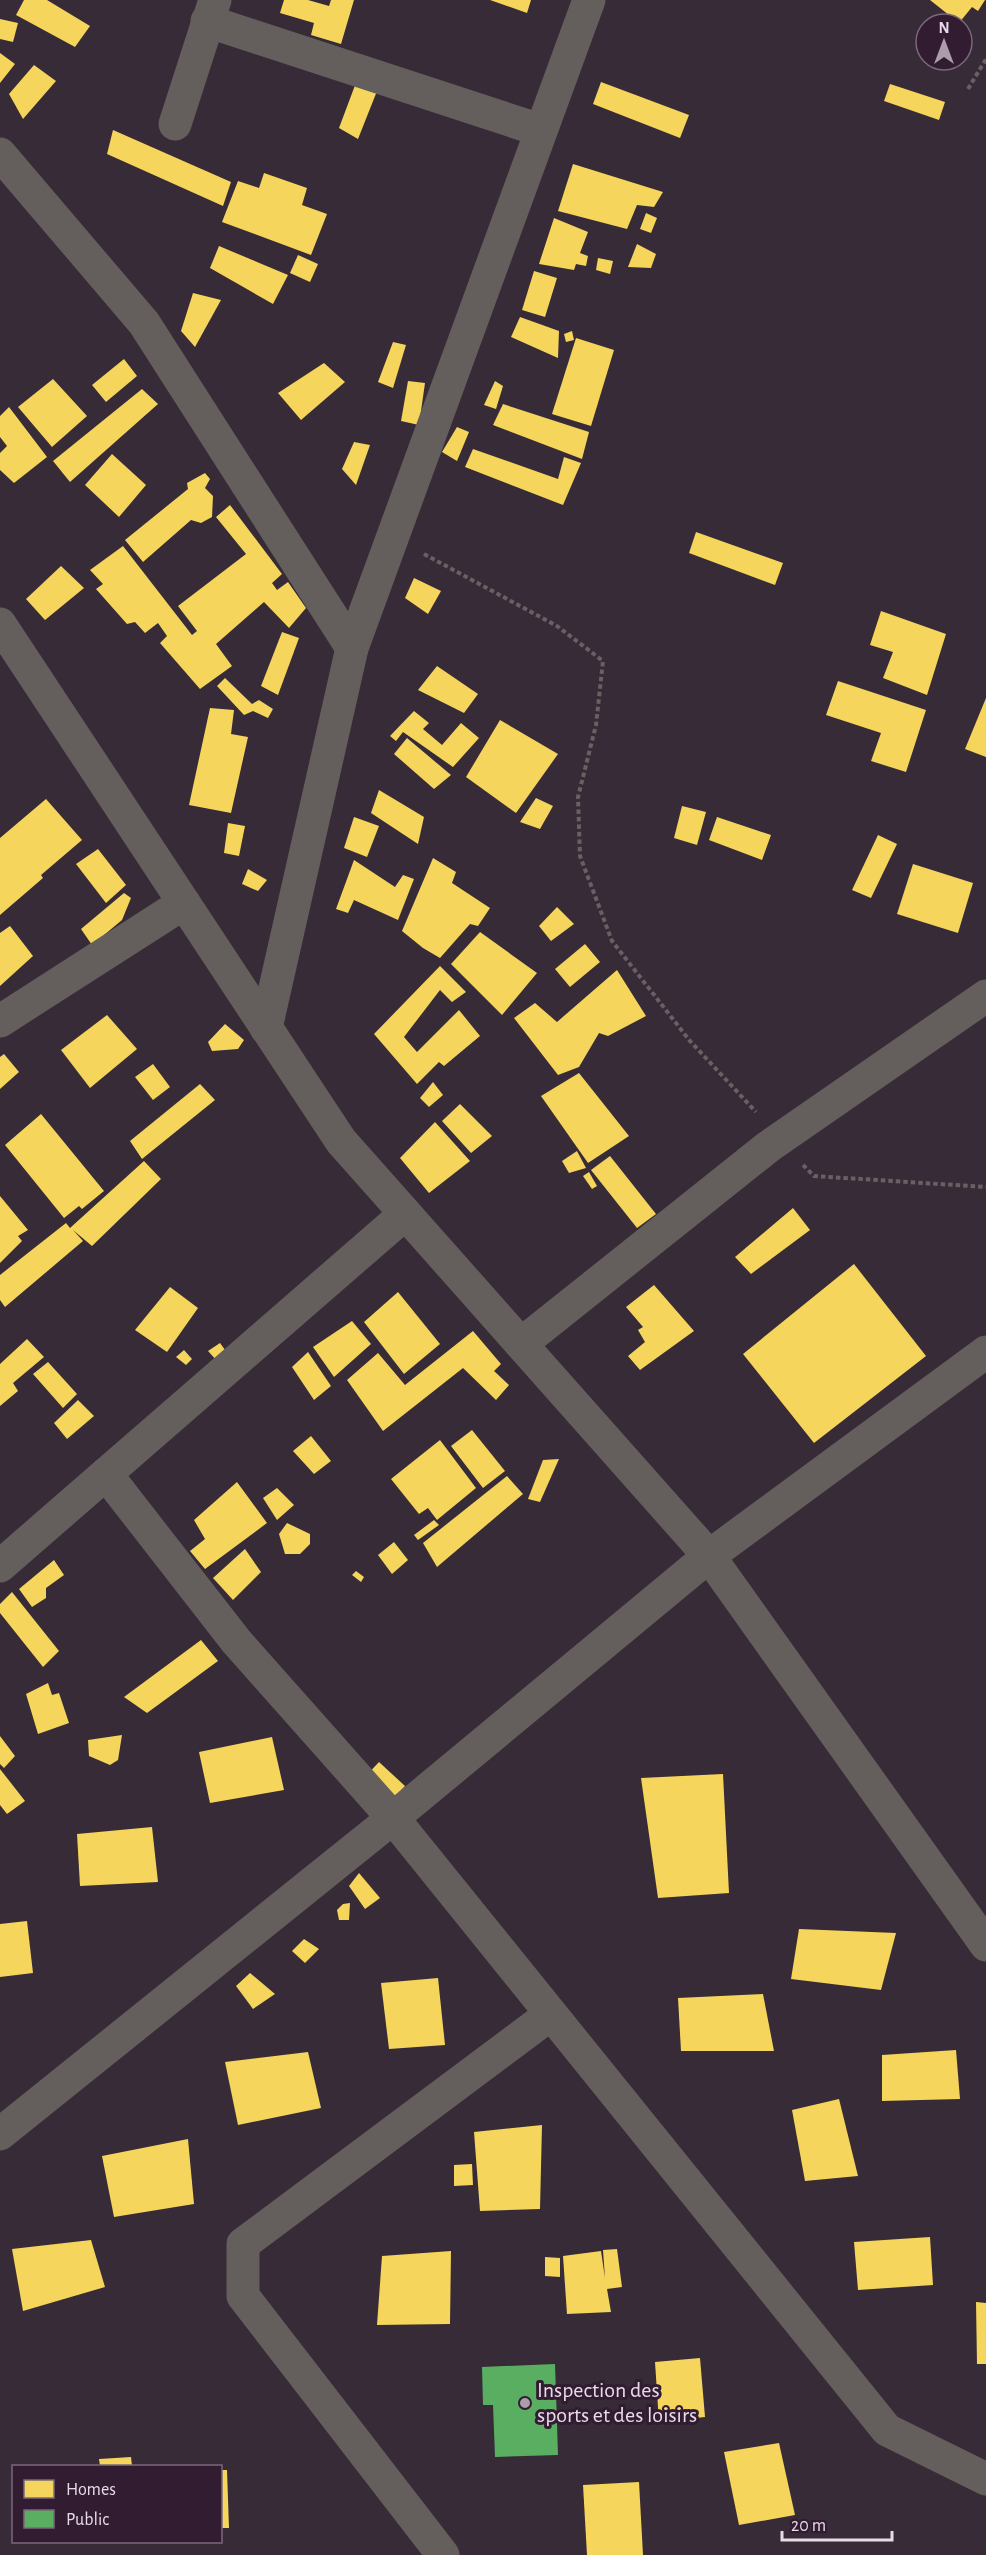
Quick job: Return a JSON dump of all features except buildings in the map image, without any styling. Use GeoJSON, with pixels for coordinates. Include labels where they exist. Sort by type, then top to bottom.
{"type":"FeatureCollection","features":[{"type":"Feature","properties":{"kind":"street"},"geometry":{"type":"LineString","coordinates":[[266,1028],[352,648],[540,130],[590,0]]}},
{"type":"Feature","properties":{"kind":"street"},"geometry":{"type":"LineString","coordinates":[[175,124],[211,11],[540,130]]}},
{"type":"Feature","properties":{"kind":"street"},"geometry":{"type":"LineString","coordinates":[[0,154],[144,323],[352,648]]}},
{"type":"Feature","properties":{"kind":"street"},"geometry":{"type":"LineString","coordinates":[[0,624],[340,1141],[709,1556],[986,1945]]}},
{"type":"Feature","properties":{"kind":"street"},"geometry":{"type":"LineString","coordinates":[[0,1021],[184,903]]}},
{"type":"Feature","properties":{"kind":"street"},"geometry":{"type":"LineString","coordinates":[[521,1344],[780,1138],[986,996]]}},
{"type":"Feature","properties":{"kind":"street"},"geometry":{"type":"LineString","coordinates":[[0,1566],[405,1214]]}},
{"type":"Feature","properties":{"kind":"street"},"geometry":{"type":"LineString","coordinates":[[0,2134],[393,1818],[709,1556],[986,1352]]}},
{"type":"Feature","properties":{"kind":"street"},"geometry":{"type":"LineString","coordinates":[[106,1474],[236,1641],[393,1818],[887,2430],[986,2479]]}},
{"type":"Feature","properties":{"kind":"street"},"geometry":{"type":"LineString","coordinates":[[443,2555],[243,2296],[243,2244],[551,2014]]}},
{"type":"Feature","properties":{"kind":"path"},"geometry":{"type":"LineString","coordinates":[[968,89],[986,59]]}},
{"type":"Feature","properties":{"kind":"path"},"geometry":{"type":"LineString","coordinates":[[404,507],[425,557],[557,626],[603,661],[596,725],[578,797],[580,856],[612,941],[690,1041],[814,1176],[986,1187]]}},
{"type":"Feature","properties":{"kind":"place","name":"Inspection des sports et des loisirs"},"geometry":{"type":"Point","coordinates":[525,2403]}}]}
